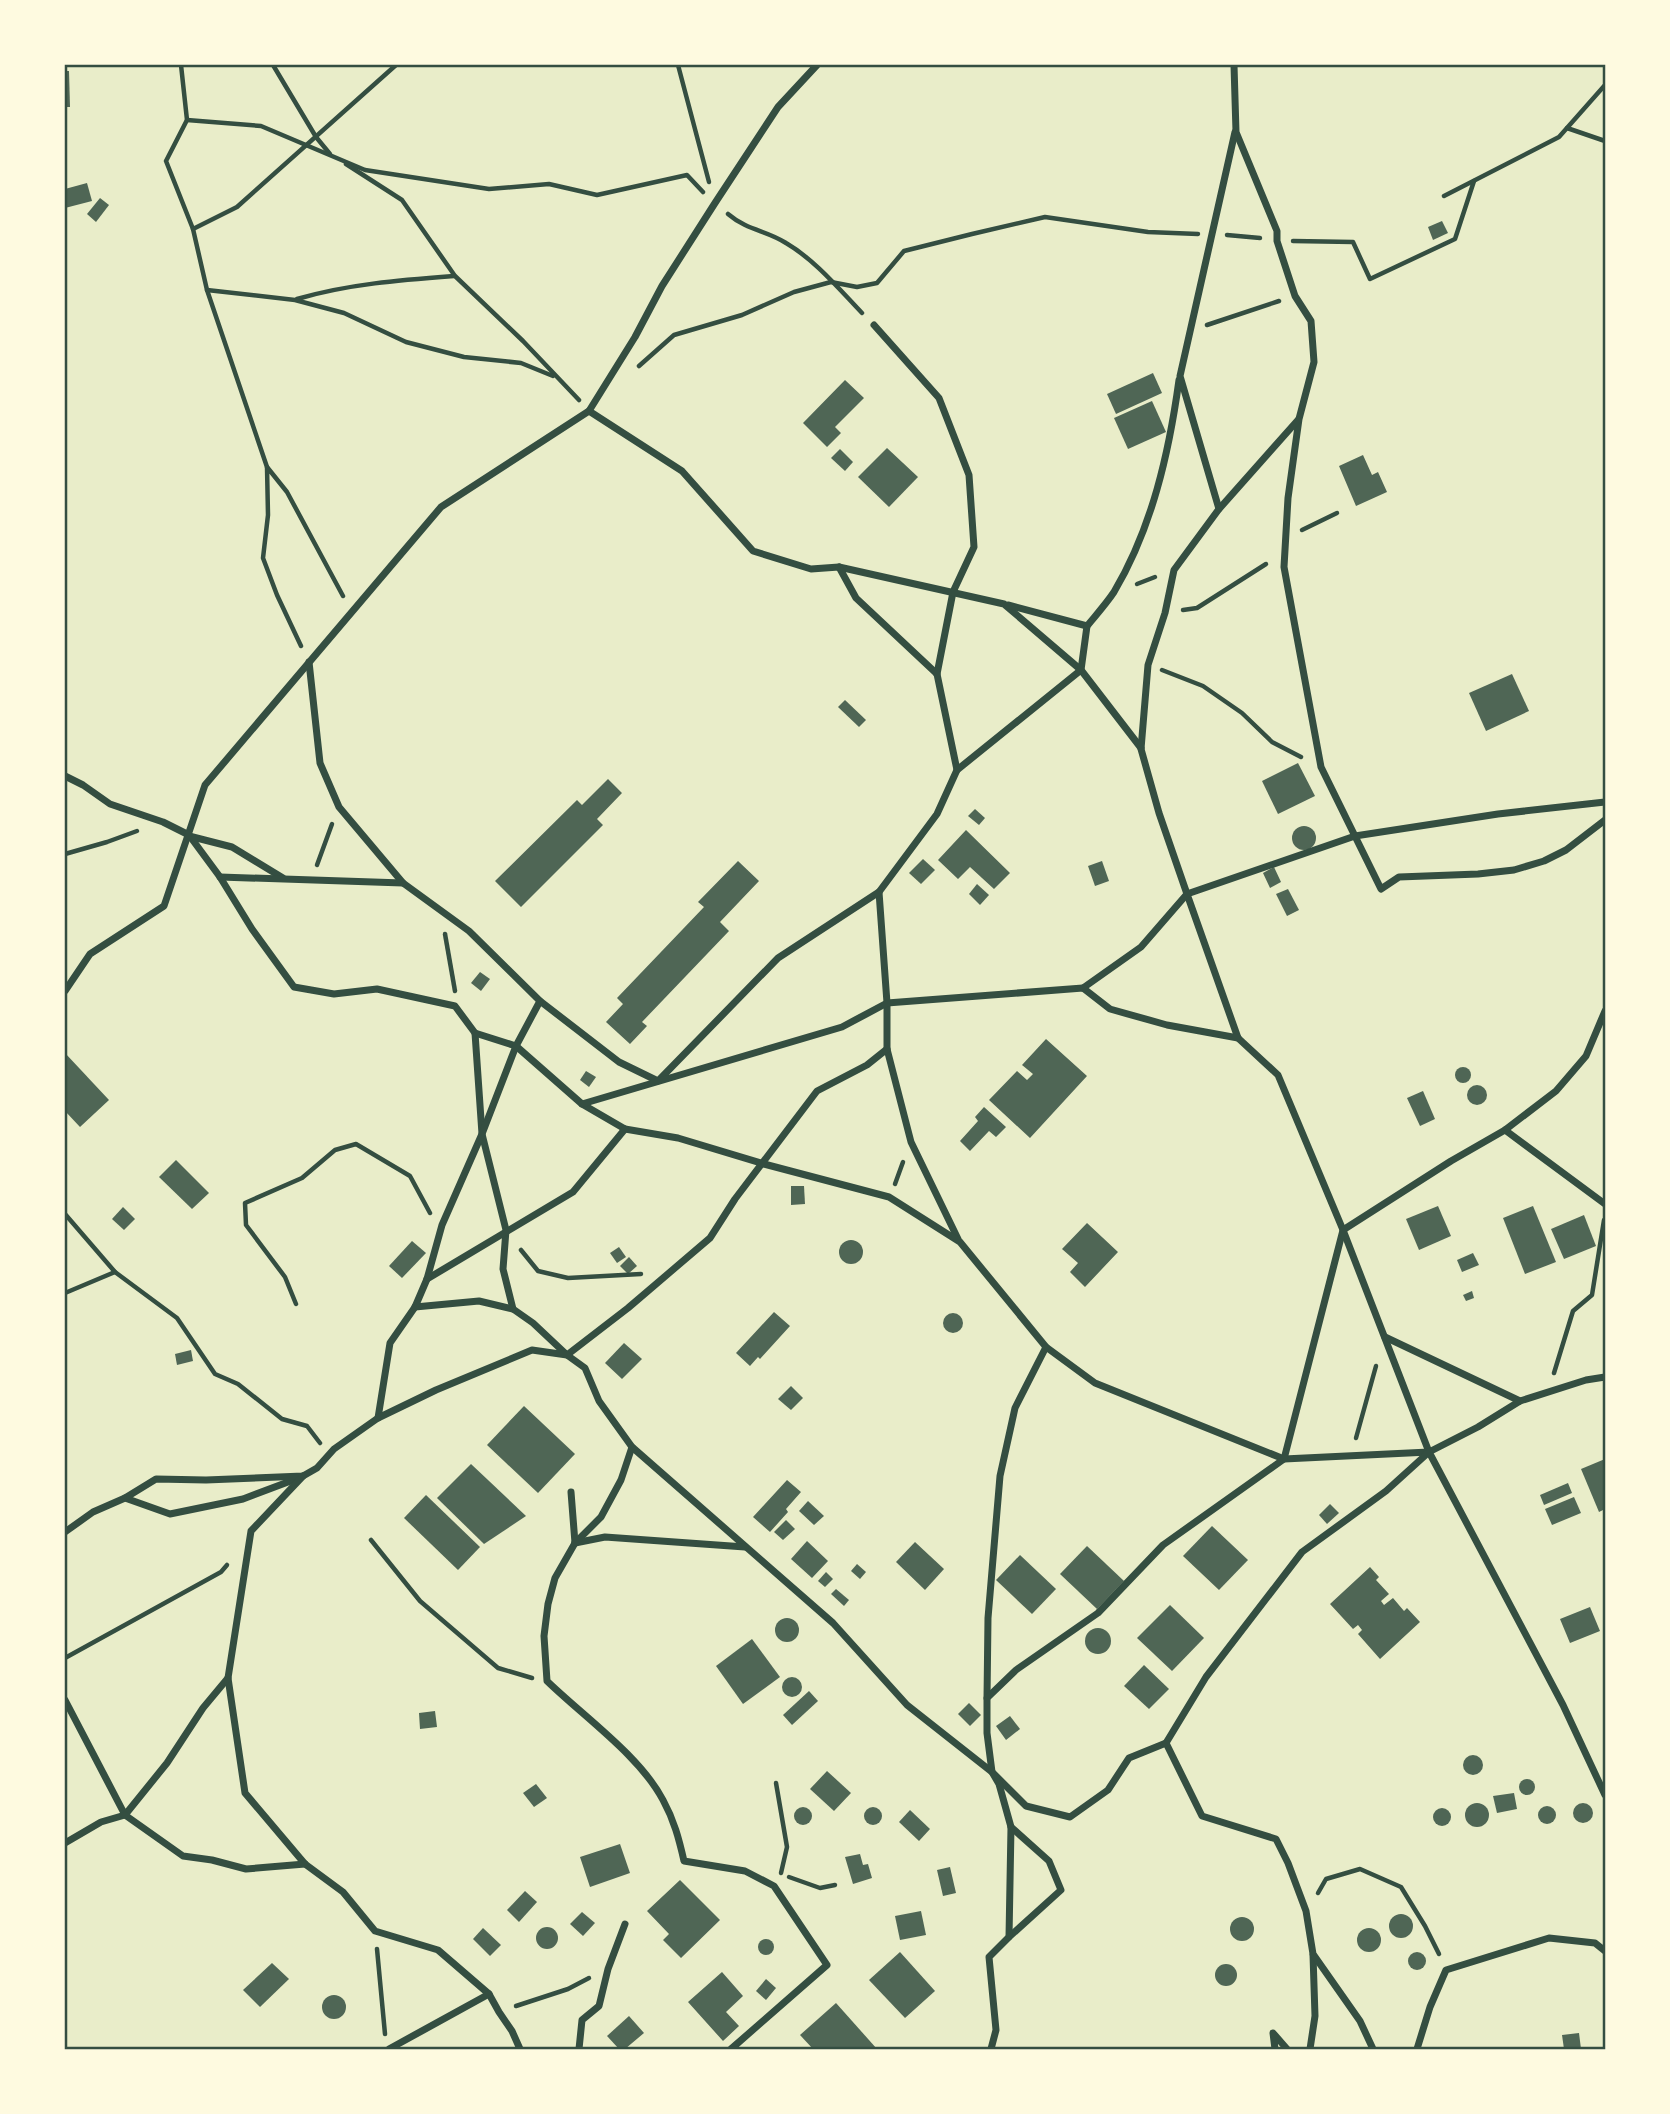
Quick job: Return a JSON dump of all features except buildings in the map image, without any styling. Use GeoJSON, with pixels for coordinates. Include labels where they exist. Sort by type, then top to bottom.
{"type":"FeatureCollection","features":[{"type":"Feature","properties":{"kind":"street"},"geometry":{"type":"LineString","coordinates":[[65,991],[90,954],[164,906],[205,785],[441,507],[589,411],[635,337],[662,286],[778,107],[817,65]]}},
{"type":"Feature","properties":{"kind":"street"},"geometry":{"type":"LineString","coordinates":[[658,1081],[778,958],[878,892],[937,814],[957,770],[1081,670],[1087,626],[1113,593],[1144,529],[1171,438],[1180,376],[1236,132],[1234,65]]}},
{"type":"Feature","properties":{"kind":"street"},"geometry":{"type":"LineString","coordinates":[[1236,132],[1277,231],[1277,241],[1295,296],[1311,321],[1314,362],[1299,419],[1288,498],[1284,567],[1314,717],[1321,767],[1381,888],[1399,877],[1478,874],[1514,870],[1544,861],[1566,850],[1605,820]]}},
{"type":"Feature","properties":{"kind":"street"},"geometry":{"type":"LineString","coordinates":[[874,325],[939,398],[969,475],[974,547],[953,592],[937,674],[957,770]]}},
{"type":"Feature","properties":{"kind":"street"},"geometry":{"type":"LineString","coordinates":[[1180,376],[1219,509]]}},
{"type":"Feature","properties":{"kind":"street"},"geometry":{"type":"LineString","coordinates":[[589,411],[682,471],[753,551],[811,569],[839,567],[1004,604],[1087,626]]}},
{"type":"Feature","properties":{"kind":"street"},"geometry":{"type":"LineString","coordinates":[[1299,419],[1219,509],[1174,570],[1165,613],[1148,665],[1141,749],[1159,813],[1238,1038],[1278,1075],[1343,1230],[1429,1452],[1563,1705],[1605,1795]]}},
{"type":"Feature","properties":{"kind":"street"},"geometry":{"type":"LineString","coordinates":[[839,567],[856,598],[937,674]]}},
{"type":"Feature","properties":{"kind":"street"},"geometry":{"type":"LineString","coordinates":[[1004,604],[1081,670],[1141,749]]}},
{"type":"Feature","properties":{"kind":"street"},"geometry":{"type":"LineString","coordinates":[[309,662],[320,763],[339,807],[402,884],[469,931],[540,1001],[619,1062],[658,1081]]}},
{"type":"Feature","properties":{"kind":"street"},"geometry":{"type":"LineString","coordinates":[[65,776],[110,804],[163,822],[188,835],[232,847],[284,878]]}},
{"type":"Feature","properties":{"kind":"street"},"geometry":{"type":"LineString","coordinates":[[582,1104],[842,1027],[887,1003],[1083,988],[1141,947],[1187,894],[1355,836],[1498,814],[1605,802]]}},
{"type":"Feature","properties":{"kind":"street"},"geometry":{"type":"LineString","coordinates":[[188,835],[220,877],[252,929],[294,987],[334,994],[377,989],[455,1006],[475,1033],[482,1134],[506,1230],[503,1269],[513,1309]]}},
{"type":"Feature","properties":{"kind":"street"},"geometry":{"type":"LineString","coordinates":[[220,877],[402,884]]}},
{"type":"Feature","properties":{"kind":"street"},"geometry":{"type":"LineString","coordinates":[[878,892],[887,1003],[887,1049],[911,1142],[960,1242],[1046,1347],[1095,1383],[1284,1460],[1429,1452]]}},
{"type":"Feature","properties":{"kind":"street"},"geometry":{"type":"LineString","coordinates":[[1083,988],[1110,1009],[1167,1025],[1238,1038]]}},
{"type":"Feature","properties":{"kind":"street"},"geometry":{"type":"LineString","coordinates":[[378,1418],[390,1343],[415,1307],[427,1279],[442,1226],[516,1046],[540,1001]]}},
{"type":"Feature","properties":{"kind":"street"},"geometry":{"type":"LineString","coordinates":[[987,1698],[1016,1670],[1098,1613],[1163,1545],[1284,1460],[1343,1230],[1505,1130],[1556,1091],[1586,1056],[1605,1011]]}},
{"type":"Feature","properties":{"kind":"street"},"geometry":{"type":"LineString","coordinates":[[475,1033],[516,1046],[582,1104],[625,1129],[678,1138],[889,1197],[960,1242]]}},
{"type":"Feature","properties":{"kind":"street"},"geometry":{"type":"LineString","coordinates":[[125,1498],[170,1514],[243,1499],[303,1476],[317,1468],[334,1449],[378,1418],[436,1390],[532,1350],[567,1356],[710,1238],[735,1199],[817,1091],[867,1065],[887,1049]]}},
{"type":"Feature","properties":{"kind":"street"},"geometry":{"type":"LineString","coordinates":[[427,1279],[573,1192],[625,1129]]}},
{"type":"Feature","properties":{"kind":"street"},"geometry":{"type":"LineString","coordinates":[[1505,1130],[1605,1206]]}},
{"type":"Feature","properties":{"kind":"street"},"geometry":{"type":"LineString","coordinates":[[415,1307],[479,1301],[513,1309],[533,1323],[567,1356],[585,1368],[599,1401],[632,1447],[833,1623],[907,1705],[992,1772],[1026,1806],[1070,1817],[1108,1790],[1129,1758],[1166,1743],[1206,1677],[1302,1552],[1386,1491],[1429,1452],[1478,1427],[1520,1401],[1586,1380],[1605,1377]]}},
{"type":"Feature","properties":{"kind":"street"},"geometry":{"type":"LineString","coordinates":[[1385,1337],[1520,1401]]}},
{"type":"Feature","properties":{"kind":"street"},"geometry":{"type":"LineString","coordinates":[[1009,1937],[1011,1827],[999,1784],[992,1772],[987,1733],[988,1618],[1000,1476],[1015,1408],[1046,1347]]}},
{"type":"Feature","properties":{"kind":"street"},"geometry":{"type":"LineString","coordinates":[[632,1447],[621,1480],[601,1517],[575,1543],[555,1578],[544,1636],[547,1681],[613,1740],[662,1797],[677,1829],[684,1861],[745,1871],[774,1886],[827,1965],[731,2049]]}},
{"type":"Feature","properties":{"kind":"street"},"geometry":{"type":"LineString","coordinates":[[65,1532],[93,1512],[125,1498],[156,1479],[303,1476]]}},
{"type":"Feature","properties":{"kind":"street"},"geometry":{"type":"LineString","coordinates":[[303,1476],[251,1531],[228,1678],[245,1793],[305,1864],[343,1892],[375,1930],[438,1950],[489,1994],[520,2049]]}},
{"type":"Feature","properties":{"kind":"street"},"geometry":{"type":"LineString","coordinates":[[571,1492],[575,1543]]}},
{"type":"Feature","properties":{"kind":"street"},"geometry":{"type":"LineString","coordinates":[[575,1543],[605,1537],[746,1547]]}},
{"type":"Feature","properties":{"kind":"street"},"geometry":{"type":"LineString","coordinates":[[65,1843],[102,1822],[125,1815],[167,1763],[203,1707],[228,1678]]}},
{"type":"Feature","properties":{"kind":"street"},"geometry":{"type":"LineString","coordinates":[[65,1700],[125,1815],[183,1856],[246,1869],[305,1864]]}},
{"type":"Feature","properties":{"kind":"street"},"geometry":{"type":"LineString","coordinates":[[1166,1743],[1202,1816],[1276,1839],[1288,1863],[1306,1911],[1313,1954],[1315,2016],[1310,2049]]}},
{"type":"Feature","properties":{"kind":"street"},"geometry":{"type":"LineString","coordinates":[[991,2049],[996,2030],[989,1957],[1061,1890],[1049,1861],[1011,1827]]}},
{"type":"Feature","properties":{"kind":"street"},"geometry":{"type":"LineString","coordinates":[[579,2049],[582,2020],[598,2006],[625,1924]]}},
{"type":"Feature","properties":{"kind":"street"},"geometry":{"type":"LineString","coordinates":[[1417,2049],[1430,2007],[1447,1970],[1549,1938],[1595,1943],[1605,1951]]}},
{"type":"Feature","properties":{"kind":"street"},"geometry":{"type":"LineString","coordinates":[[1313,1954],[1360,2021],[1373,2049]]}},
{"type":"Feature","properties":{"kind":"street"},"geometry":{"type":"LineString","coordinates":[[389,2049],[489,1994]]}},
{"type":"Feature","properties":{"kind":"street"},"geometry":{"type":"LineString","coordinates":[[1275,2049],[1273,2033],[1287,2049]]}},
{"type":"Feature","properties":{"kind":"path"},"geometry":{"type":"LineString","coordinates":[[181,65],[187,120],[166,161],[193,229],[207,290],[267,467],[268,515],[262,558],[309,662]]}},
{"type":"Feature","properties":{"kind":"path"},"geometry":{"type":"LineString","coordinates":[[273,65],[316,137],[331,155],[402,200],[455,276],[523,341],[589,411]]}},
{"type":"Feature","properties":{"kind":"path"},"geometry":{"type":"LineString","coordinates":[[193,229],[237,207],[396,65]]}},
{"type":"Feature","properties":{"kind":"path"},"geometry":{"type":"LineString","coordinates":[[678,65],[715,203]]}},
{"type":"Feature","properties":{"kind":"path"},"geometry":{"type":"LineString","coordinates":[[1444,196],[1559,137],[1605,85]]}},
{"type":"Feature","properties":{"kind":"path"},"geometry":{"type":"LineString","coordinates":[[187,120],[261,126],[365,170],[489,190],[549,184],[597,195],[687,175],[742,226],[786,242],[816,266],[874,325]]}},
{"type":"Feature","properties":{"kind":"path"},"geometry":{"type":"LineString","coordinates":[[1567,128],[1605,141]]}},
{"type":"Feature","properties":{"kind":"path"},"geometry":{"type":"LineString","coordinates":[[605,385],[640,366],[674,335],[742,315],[794,292],[831,282],[857,287],[877,283],[904,251],[1045,217],[1148,232],[1240,235],[1277,241],[1353,242],[1370,279],[1455,239],[1474,181]]}},
{"type":"Feature","properties":{"kind":"path"},"geometry":{"type":"LineString","coordinates":[[295,300],[325,291],[455,276]]}},
{"type":"Feature","properties":{"kind":"path"},"geometry":{"type":"LineString","coordinates":[[207,290],[295,300],[344,313],[406,342],[464,356],[521,363],[557,377]]}},
{"type":"Feature","properties":{"kind":"path"},"geometry":{"type":"LineString","coordinates":[[1190,331],[1295,296]]}},
{"type":"Feature","properties":{"kind":"path"},"geometry":{"type":"LineString","coordinates":[[267,467],[287,492],[351,612]]}},
{"type":"Feature","properties":{"kind":"path"},"geometry":{"type":"LineString","coordinates":[[1165,613],[1197,608],[1269,562],[1285,539],[1338,513]]}},
{"type":"Feature","properties":{"kind":"path"},"geometry":{"type":"LineString","coordinates":[[1113,593],[1174,570]]}},
{"type":"Feature","properties":{"kind":"path"},"geometry":{"type":"LineString","coordinates":[[1148,665],[1203,686],[1242,713],[1272,742],[1321,767]]}},
{"type":"Feature","properties":{"kind":"path"},"geometry":{"type":"LineString","coordinates":[[314,879],[339,807]]}},
{"type":"Feature","properties":{"kind":"path"},"geometry":{"type":"LineString","coordinates":[[65,854],[163,822]]}},
{"type":"Feature","properties":{"kind":"path"},"geometry":{"type":"LineString","coordinates":[[438,908],[454,980],[455,1006]]}},
{"type":"Feature","properties":{"kind":"path"},"geometry":{"type":"LineString","coordinates":[[889,1197],[911,1142]]}},
{"type":"Feature","properties":{"kind":"path"},"geometry":{"type":"LineString","coordinates":[[296,1304],[285,1277],[246,1224],[245,1203],[302,1178],[335,1150],[356,1144],[410,1176],[431,1216],[442,1226]]}},
{"type":"Feature","properties":{"kind":"path"},"geometry":{"type":"LineString","coordinates":[[1547,1392],[1573,1311],[1592,1295],[1605,1206]]}},
{"type":"Feature","properties":{"kind":"path"},"geometry":{"type":"LineString","coordinates":[[65,1214],[115,1272],[177,1318],[215,1374],[238,1384],[282,1419],[307,1426],[322,1447],[317,1468]]}},
{"type":"Feature","properties":{"kind":"path"},"geometry":{"type":"LineString","coordinates":[[506,1230],[538,1271],[568,1278],[670,1273]]}},
{"type":"Feature","properties":{"kind":"path"},"geometry":{"type":"LineString","coordinates":[[65,1293],[115,1272]]}},
{"type":"Feature","properties":{"kind":"path"},"geometry":{"type":"LineString","coordinates":[[1351,1456],[1385,1337]]}},
{"type":"Feature","properties":{"kind":"path"},"geometry":{"type":"LineString","coordinates":[[371,1541],[421,1601],[498,1668],[547,1681]]}},
{"type":"Feature","properties":{"kind":"path"},"geometry":{"type":"LineString","coordinates":[[65,1658],[211,1578],[221,1572],[229,1562]]}},
{"type":"Feature","properties":{"kind":"path"},"geometry":{"type":"LineString","coordinates":[[776,1783],[788,1847],[781,1874],[820,1888],[835,1885]]}},
{"type":"Feature","properties":{"kind":"path"},"geometry":{"type":"LineString","coordinates":[[1306,1911],[1326,1879],[1360,1869],[1401,1888],[1425,1926],[1447,1970]]}},
{"type":"Feature","properties":{"kind":"path"},"geometry":{"type":"LineString","coordinates":[[375,1930],[385,2036]]}},
{"type":"Feature","properties":{"kind":"path"},"geometry":{"type":"LineString","coordinates":[[499,2012],[568,1989],[608,1969]]}}]}
